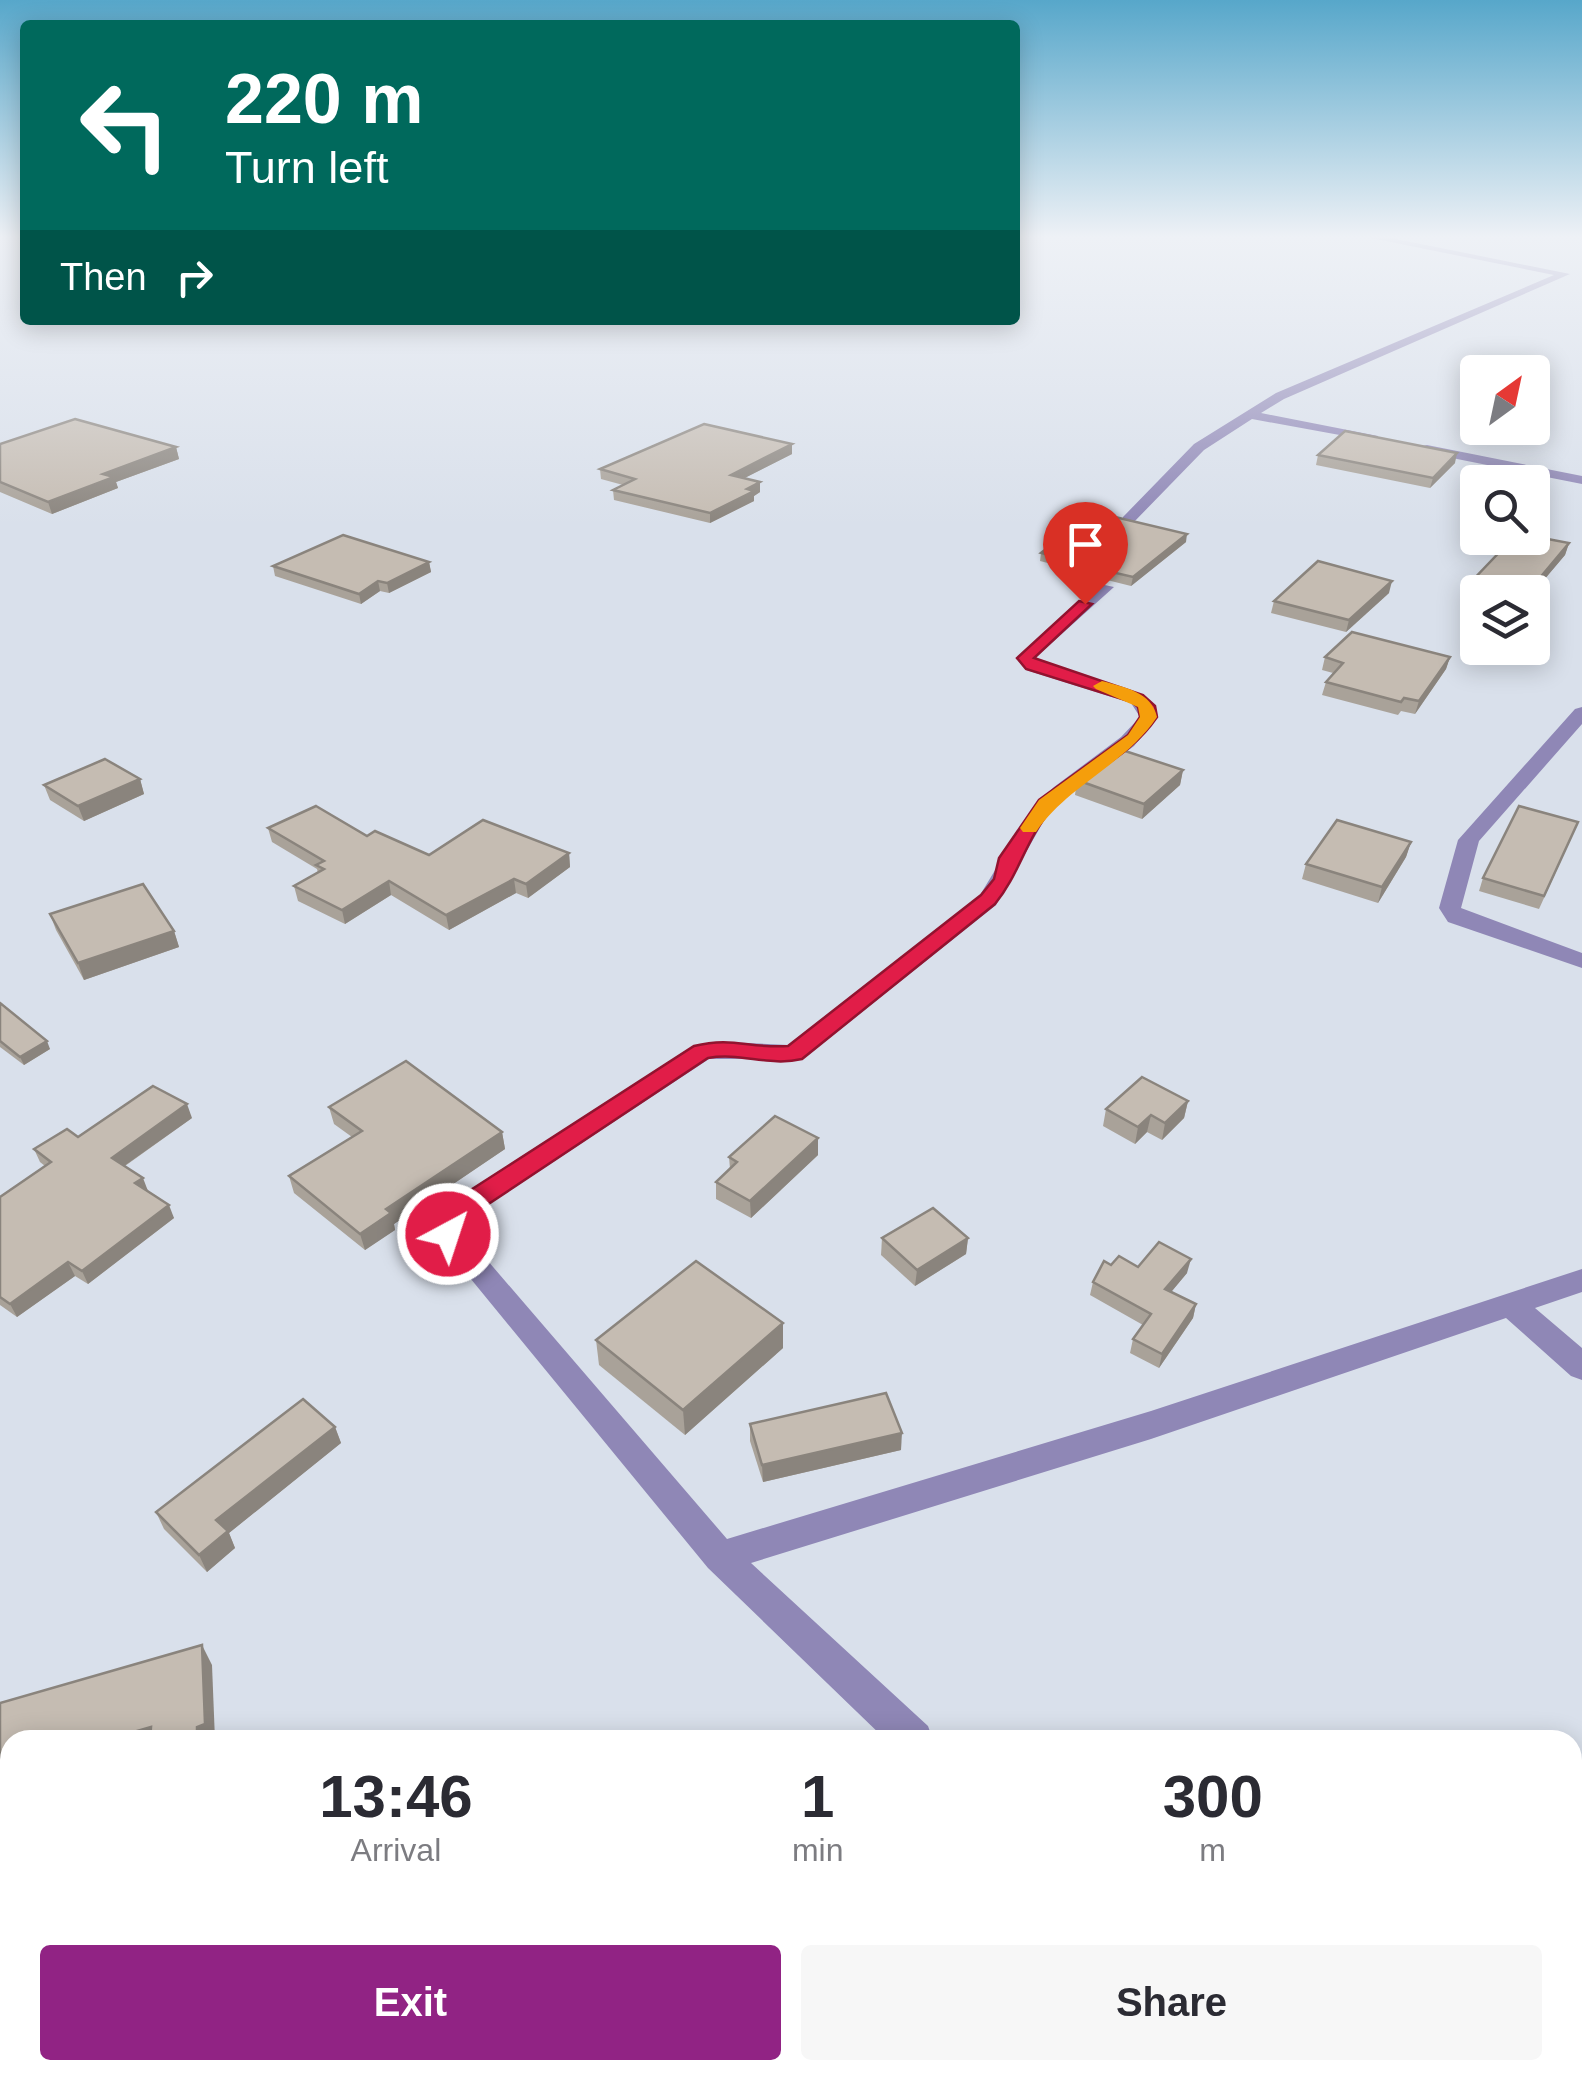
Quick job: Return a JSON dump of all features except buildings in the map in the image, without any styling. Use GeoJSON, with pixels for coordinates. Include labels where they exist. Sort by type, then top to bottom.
{"type":"FeatureCollection","features":[{"type":"Feature","properties":{"kind":"street"},"geometry":{"type":"LineString","coordinates":[[1128,520],[1199,447],[1280,396],[1429,332]]}},
{"type":"Feature","properties":{"kind":"street"},"geometry":{"type":"LineString","coordinates":[[1251,416],[1398,444]]}},
{"type":"Feature","properties":{"kind":"street"},"geometry":{"type":"LineString","coordinates":[[1416,447],[1582,480]]}},
{"type":"Feature","properties":{"kind":"street"},"geometry":{"type":"LineString","coordinates":[[903,1730],[720,1557],[448,1234],[453,1220],[475,1200],[702,1052],[730,1047],[764,1056],[794,1053],[988,900],[1004,880],[1009,858],[1046,804],[1134,738],[1149,717],[1138,698],[1032,666],[1025,658],[1106,587]]}},
{"type":"Feature","properties":{"kind":"street"},"geometry":{"type":"LineString","coordinates":[[1582,713],[1470,840],[1450,908],[1456,917],[1582,961]]}},
{"type":"Feature","properties":{"kind":"street"},"geometry":{"type":"LineString","coordinates":[[720,1557],[1151,1425],[1582,1280]]}},
{"type":"Feature","properties":{"kind":"street"},"geometry":{"type":"LineString","coordinates":[[1508,1303],[1582,1367]]}},
{"type":"Feature","properties":{"kind":"slow traffic"},"geometry":{"type":"LineString","coordinates":[[1029,828],[1046,804],[1134,738],[1149,717],[1138,698],[1102,686]]}},
{"type":"Feature","properties":{"kind":"route"},"geometry":{"type":"LineString","coordinates":[[448,1234],[453,1220],[475,1200],[702,1052],[730,1047],[764,1056],[794,1053],[988,900],[1004,880],[1009,858],[1046,804],[1134,738],[1149,717],[1138,698],[1032,666],[1025,658],[1085,604]]}}]}
